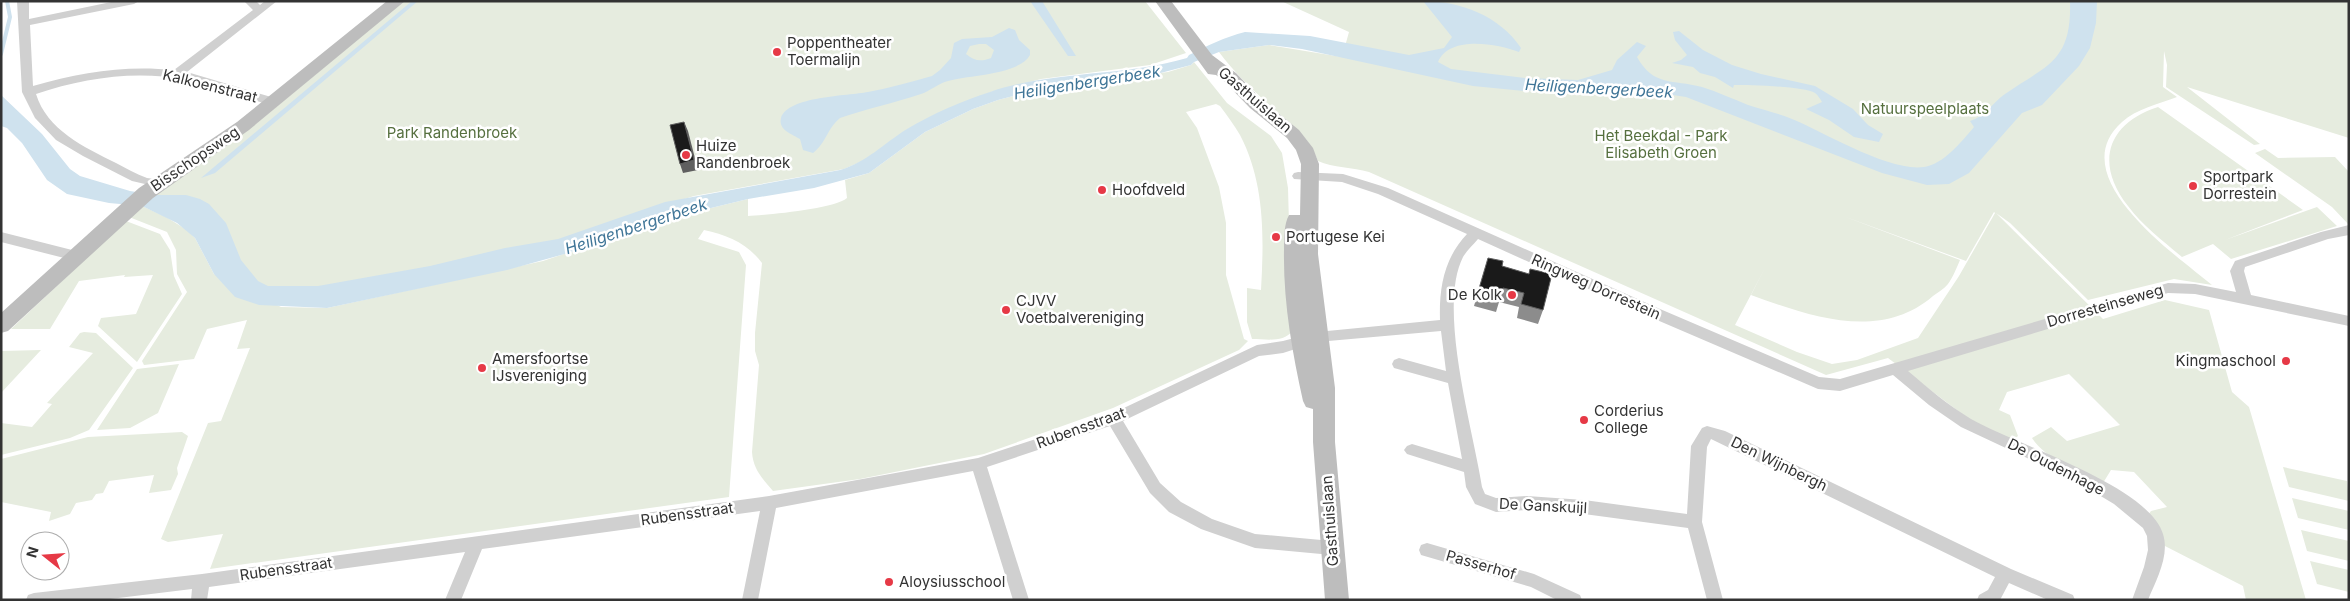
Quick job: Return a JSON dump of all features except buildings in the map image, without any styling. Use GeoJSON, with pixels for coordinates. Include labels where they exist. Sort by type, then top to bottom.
{"type":"FeatureCollection","features":[{"type":"Feature","properties":{"kind":"main road","name":"Bisschopsweg"},"geometry":{"type":"LineString","coordinates":[[1,326],[130,206],[152,188],[243,126],[397,1]]}},
{"type":"Feature","properties":{"kind":"main road","name":"Gasthuislaan"},"geometry":{"type":"LineString","coordinates":[[1164,1],[1204,55],[1219,79],[1232,94],[1288,143],[1305,176],[1293,264],[1308,339],[1324,442],[1337,600]]}},
{"type":"Feature","properties":{"kind":"street"},"geometry":{"type":"LineString","coordinates":[[23,1],[28,92],[44,120],[65,141],[141,180],[152,188]]}},
{"type":"Feature","properties":{"kind":"street"},"geometry":{"type":"LineString","coordinates":[[25,23],[134,1]]}},
{"type":"Feature","properties":{"kind":"street"},"geometry":{"type":"LineString","coordinates":[[250,1],[260,10]]}},
{"type":"Feature","properties":{"kind":"street"},"geometry":{"type":"LineString","coordinates":[[177,74],[272,1]]}},
{"type":"Feature","properties":{"kind":"street","name":"Kalkoenstraat"},"geometry":{"type":"LineString","coordinates":[[28,92],[48,85],[118,71],[177,74],[274,102]]}},
{"type":"Feature","properties":{"kind":"street","name":"Ringweg Dorrestein"},"geometry":{"type":"LineString","coordinates":[[1305,176],[1343,178],[1374,188],[1475,234],[1818,383],[1840,385],[1895,368]]}},
{"type":"Feature","properties":{"kind":"street"},"geometry":{"type":"LineString","coordinates":[[2245,299],[2237,271],[2238,265],[2326,235],[2349,230]]}},
{"type":"Feature","properties":{"kind":"street","name":"De Ganskuijl"},"geometry":{"type":"LineString","coordinates":[[1475,234],[1456,258],[1448,291],[1446,325],[1474,487],[1480,499],[1496,505],[1527,503],[1584,507],[1694,522]]}},
{"type":"Feature","properties":{"kind":"street"},"geometry":{"type":"LineString","coordinates":[[1,237],[76,256]]}},
{"type":"Feature","properties":{"kind":"street","name":"Dorresteinseweg"},"geometry":{"type":"LineString","coordinates":[[1895,368],[2164,289],[2188,288],[2349,321]]}},
{"type":"Feature","properties":{"kind":"street","name":"Rubensstraat"},"geometry":{"type":"LineString","coordinates":[[34,600],[202,581],[770,503],[978,464],[1114,419],[1257,351],[1308,339],[1446,325]]}},
{"type":"Feature","properties":{"kind":"street"},"geometry":{"type":"LineString","coordinates":[[1399,364],[1456,380]]}},
{"type":"Feature","properties":{"kind":"street","name":"De Oudenhage"},"geometry":{"type":"LineString","coordinates":[[1895,368],[1933,400],[1977,429],[2032,452],[2139,513],[2155,533],[2157,550],[2140,600]]}},
{"type":"Feature","properties":{"kind":"street"},"geometry":{"type":"LineString","coordinates":[[1114,419],[1155,488],[1175,507],[1207,524],[1255,541],[1332,548]]}},
{"type":"Feature","properties":{"kind":"street","name":"Den Wijnbergh"},"geometry":{"type":"LineString","coordinates":[[1715,600],[1694,522],[1699,446],[1706,432],[1720,435],[2005,574]]}},
{"type":"Feature","properties":{"kind":"street"},"geometry":{"type":"LineString","coordinates":[[1412,450],[1472,468]]}},
{"type":"Feature","properties":{"kind":"street"},"geometry":{"type":"LineString","coordinates":[[978,464],[1021,600]]}},
{"type":"Feature","properties":{"kind":"street"},"geometry":{"type":"LineString","coordinates":[[750,600],[770,503]]}},
{"type":"Feature","properties":{"kind":"street"},"geometry":{"type":"LineString","coordinates":[[453,600],[477,542]]}},
{"type":"Feature","properties":{"kind":"street","name":"Passerhof"},"geometry":{"type":"LineString","coordinates":[[1427,550],[1534,581],[1574,600]]}},
{"type":"Feature","properties":{"kind":"street"},"geometry":{"type":"LineString","coordinates":[[1985,600],[1994,595],[2005,574],[2067,600]]}},
{"type":"Feature","properties":{"kind":"street"},"geometry":{"type":"LineString","coordinates":[[199,600],[202,581]]}},
{"type":"Feature","properties":{"kind":"green space","name":"Park Randenbroek"},"geometry":{"type":"Polygon","coordinates":[[[404,1],[1145,1],[1186,53],[1150,65],[1041,79],[991,92],[908,129],[865,160],[844,169],[694,196],[610,223],[557,243],[290,295],[266,290],[155,195],[257,123],[404,1]]]}},
{"type":"Feature","properties":{"kind":"green space","name":"Het Beekdal - Park Elisabeth Groen"},"geometry":{"type":"Polygon","coordinates":[[[1281,1],[2349,1],[2349,138],[2187,87],[2260,144],[2254,145],[2166,87],[2167,65],[2164,51],[2163,87],[2177,97],[2141,110],[2128,117],[2122,122],[2107,143],[2105,166],[2114,189],[2131,212],[2174,254],[2212,285],[2174,279],[2088,300],[2010,223],[1996,213],[2103,319],[2165,300],[2209,310],[2232,392],[2249,407],[2306,600],[2246,600],[2243,586],[2163,545],[2148,515],[2151,511],[2167,507],[2134,472],[2111,470],[2103,483],[2055,459],[2038,446],[2032,438],[2051,427],[2067,441],[2120,425],[2069,374],[2007,392],[1999,410],[2010,415],[2018,436],[2012,441],[1978,426],[1888,358],[1826,375],[1369,172],[1318,161],[1314,151],[1303,135],[1248,85],[1219,52],[1269,45],[1342,57],[1349,32],[1281,1]],[[1995,213],[1966,261],[1843,216],[1960,260],[1955,272],[1943,289],[1912,310],[1890,318],[1844,321],[1820,317],[1751,295],[1766,266],[1735,325],[1797,352],[1832,364],[1857,360],[1918,338],[1959,276],[1995,213]]]}},
{"type":"Feature","properties":{"kind":"green space"},"geometry":{"type":"Polygon","coordinates":[[[1194,62],[1227,103],[1271,136],[1282,153],[1288,188],[1292,331],[1289,335],[1279,339],[1252,339],[1247,322],[1247,288],[1261,290],[1262,230],[1258,191],[1248,153],[1240,135],[1220,106],[1216,104],[1186,112],[1197,128],[1219,187],[1226,223],[1226,275],[1244,339],[1248,341],[1239,350],[1113,408],[984,454],[860,479],[773,491],[756,468],[752,452],[759,365],[755,351],[755,333],[762,263],[750,250],[736,241],[721,234],[704,230],[698,239],[739,252],[746,265],[729,497],[210,569],[223,534],[168,542],[161,539],[208,423],[221,421],[250,348],[237,349],[247,320],[207,329],[194,359],[144,365],[142,361],[187,292],[177,274],[176,250],[167,232],[129,217],[142,206],[166,217],[187,230],[195,238],[214,274],[281,307],[327,308],[543,261],[674,217],[748,199],[748,216],[800,211],[840,202],[847,198],[845,180],[869,173],[925,132],[973,109],[998,100],[1044,88],[1168,72],[1191,65],[1194,62]]]}},
{"type":"Feature","properties":{"kind":"green space","name":"Sportpark Dorrestein"},"geometry":{"type":"Polygon","coordinates":[[[2158,107],[2303,210],[2225,240],[2317,207],[2337,226],[2231,259],[2213,244],[2182,257],[2140,220],[2128,206],[2111,175],[2109,161],[2111,147],[2117,135],[2140,114],[2158,107]]]}},
{"type":"Feature","properties":{"kind":"green space"},"geometry":{"type":"Polygon","coordinates":[[[2265,149],[2278,158],[2335,157],[2349,172],[2349,225],[2332,207],[2255,153],[2265,149]]]}},
{"type":"Feature","properties":{"kind":"green space"},"geometry":{"type":"Polygon","coordinates":[[[126,221],[160,234],[170,250],[174,276],[182,294],[137,362],[98,326],[101,318],[136,314],[153,275],[124,277],[125,275],[79,281],[50,329],[11,329],[126,221]]]}},
{"type":"Feature","properties":{"kind":"green space"},"geometry":{"type":"Polygon","coordinates":[[[80,333],[96,333],[133,368],[89,430],[70,438],[1,455],[1,423],[32,427],[52,404],[47,403],[93,353],[69,347],[80,333]]]}},
{"type":"Feature","properties":{"kind":"green space"},"geometry":{"type":"Polygon","coordinates":[[[41,350],[1,393],[1,351],[41,350]]]}},
{"type":"Feature","properties":{"kind":"green space"},"geometry":{"type":"Polygon","coordinates":[[[179,364],[158,413],[130,428],[97,430],[137,369],[179,364]]]}},
{"type":"Feature","properties":{"kind":"green space"},"geometry":{"type":"Polygon","coordinates":[[[182,432],[188,436],[177,468],[178,474],[171,490],[149,493],[154,475],[109,481],[103,493],[96,494],[92,500],[76,503],[70,514],[49,521],[51,512],[1,502],[1,459],[88,437],[182,432]]]}},
{"type":"Feature","properties":{"kind":"green space"},"geometry":{"type":"Polygon","coordinates":[[[2283,467],[2347,481],[2349,501],[2289,487],[2283,467]]]}},
{"type":"Feature","properties":{"kind":"green space"},"geometry":{"type":"Polygon","coordinates":[[[2292,498],[2349,511],[2349,530],[2298,518],[2292,498]]]}},
{"type":"Feature","properties":{"kind":"green space"},"geometry":{"type":"Polygon","coordinates":[[[2301,530],[2349,541],[2349,561],[2307,551],[2301,530]]]}},
{"type":"Feature","properties":{"kind":"green space"},"geometry":{"type":"Polygon","coordinates":[[[2310,561],[2349,570],[2349,592],[2317,584],[2310,561]]]}},
{"type":"Feature","properties":{"kind":"water"},"geometry":{"type":"Polygon","coordinates":[[[412,1],[418,1],[215,173],[201,178],[412,1]]]}},
{"type":"Feature","properties":{"kind":"water"},"geometry":{"type":"Polygon","coordinates":[[[1030,1],[1042,1],[1076,56],[1068,56],[1030,1]]]}},
{"type":"Feature","properties":{"kind":"water","name":"Heiligenbergerbeek"},"geometry":{"type":"Polygon","coordinates":[[[1423,1],[1451,4],[1478,12],[1502,27],[1521,48],[1519,52],[1499,46],[1475,44],[1453,48],[1444,53],[1438,62],[1451,69],[1525,78],[1578,80],[1612,70],[1617,60],[1637,42],[1646,46],[1637,57],[1643,67],[1657,78],[1702,87],[1748,105],[1787,117],[1857,150],[1893,163],[1910,167],[1924,167],[1938,162],[1958,145],[1974,127],[1970,121],[1980,116],[2005,94],[2054,60],[2067,37],[2070,21],[2070,1],[2097,1],[2096,23],[2090,48],[2079,66],[2042,105],[2022,113],[1969,173],[1949,184],[1927,185],[1882,173],[1686,97],[1654,92],[1524,91],[1473,86],[1302,49],[1269,45],[1219,52],[1191,65],[1149,76],[1044,88],[998,100],[973,109],[925,132],[869,173],[814,188],[748,199],[674,217],[579,250],[507,270],[327,308],[259,305],[235,297],[214,274],[195,238],[177,223],[142,206],[109,203],[67,194],[47,180],[22,143],[7,128],[1,126],[1,95],[42,134],[70,169],[80,176],[130,191],[155,195],[186,195],[200,199],[209,204],[226,223],[241,260],[258,281],[268,286],[318,286],[430,266],[505,248],[558,239],[665,202],[840,170],[850,167],[867,157],[917,123],[947,108],[979,96],[1014,85],[1039,80],[1163,64],[1187,58],[1189,55],[1209,45],[1245,32],[1310,36],[1409,55],[1444,48],[1452,37],[1423,1]]]}},
{"type":"Feature","properties":{"kind":"water"},"geometry":{"type":"Polygon","coordinates":[[[1009,28],[1015,30],[1019,40],[1030,50],[1030,55],[1024,62],[1015,67],[941,83],[921,94],[840,118],[835,122],[818,149],[813,153],[803,150],[800,139],[786,131],[782,126],[781,118],[786,111],[795,105],[820,98],[900,85],[932,76],[951,58],[954,43],[962,39],[992,37],[1009,28]],[[986,44],[970,46],[966,54],[978,60],[991,58],[994,50],[986,44]]]}},
{"type":"Feature","properties":{"kind":"water"},"geometry":{"type":"Polygon","coordinates":[[[1679,31],[1703,50],[1732,65],[1761,74],[1815,86],[1853,109],[1868,125],[1883,134],[1879,142],[1854,137],[1829,120],[1806,109],[1822,102],[1816,94],[1809,91],[1788,87],[1751,85],[1734,85],[1733,88],[1715,77],[1700,73],[1693,67],[1672,63],[1681,60],[1687,55],[1675,40],[1673,32],[1679,31]]]}},
{"type":"Feature","properties":{"kind":"waterway"},"geometry":{"type":"LineString","coordinates":[[1,54],[10,17],[7,1]]}},
{"type":"Feature","properties":{"kind":"place","name":"Poppentheater Toermalijn"},"geometry":{"type":"Point","coordinates":[777,52]}},
{"type":"Feature","properties":{"kind":"place","name":"Huize Randenbroek"},"geometry":{"type":"Point","coordinates":[686,155]}},
{"type":"Feature","properties":{"kind":"place","name":"Sportpark Dorrestein"},"geometry":{"type":"Point","coordinates":[2193,186]}},
{"type":"Feature","properties":{"kind":"place","name":"Hoofdveld"},"geometry":{"type":"Point","coordinates":[1102,190]}},
{"type":"Feature","properties":{"kind":"place","name":"Portugese Kei"},"geometry":{"type":"Point","coordinates":[1276,237]}},
{"type":"Feature","properties":{"kind":"place","name":"De Kolk"},"geometry":{"type":"Point","coordinates":[1512,295]}},
{"type":"Feature","properties":{"kind":"place","name":"CJVV Voetbalvereniging"},"geometry":{"type":"Point","coordinates":[1006,310]}},
{"type":"Feature","properties":{"kind":"place","name":"Kingmaschool"},"geometry":{"type":"Point","coordinates":[2286,361]}},
{"type":"Feature","properties":{"kind":"place","name":"Amersfoortse IJsvereniging"},"geometry":{"type":"Point","coordinates":[482,368]}},
{"type":"Feature","properties":{"kind":"place","name":"Corderius College"},"geometry":{"type":"Point","coordinates":[1584,420]}},
{"type":"Feature","properties":{"kind":"place","name":"Aloysiusschool"},"geometry":{"type":"Point","coordinates":[889,582]}},
{"type":"Feature","properties":{"kind":"park label","name":"Natuurspeelplaats"},"geometry":{"type":"Point","coordinates":[1925,109]}}]}
